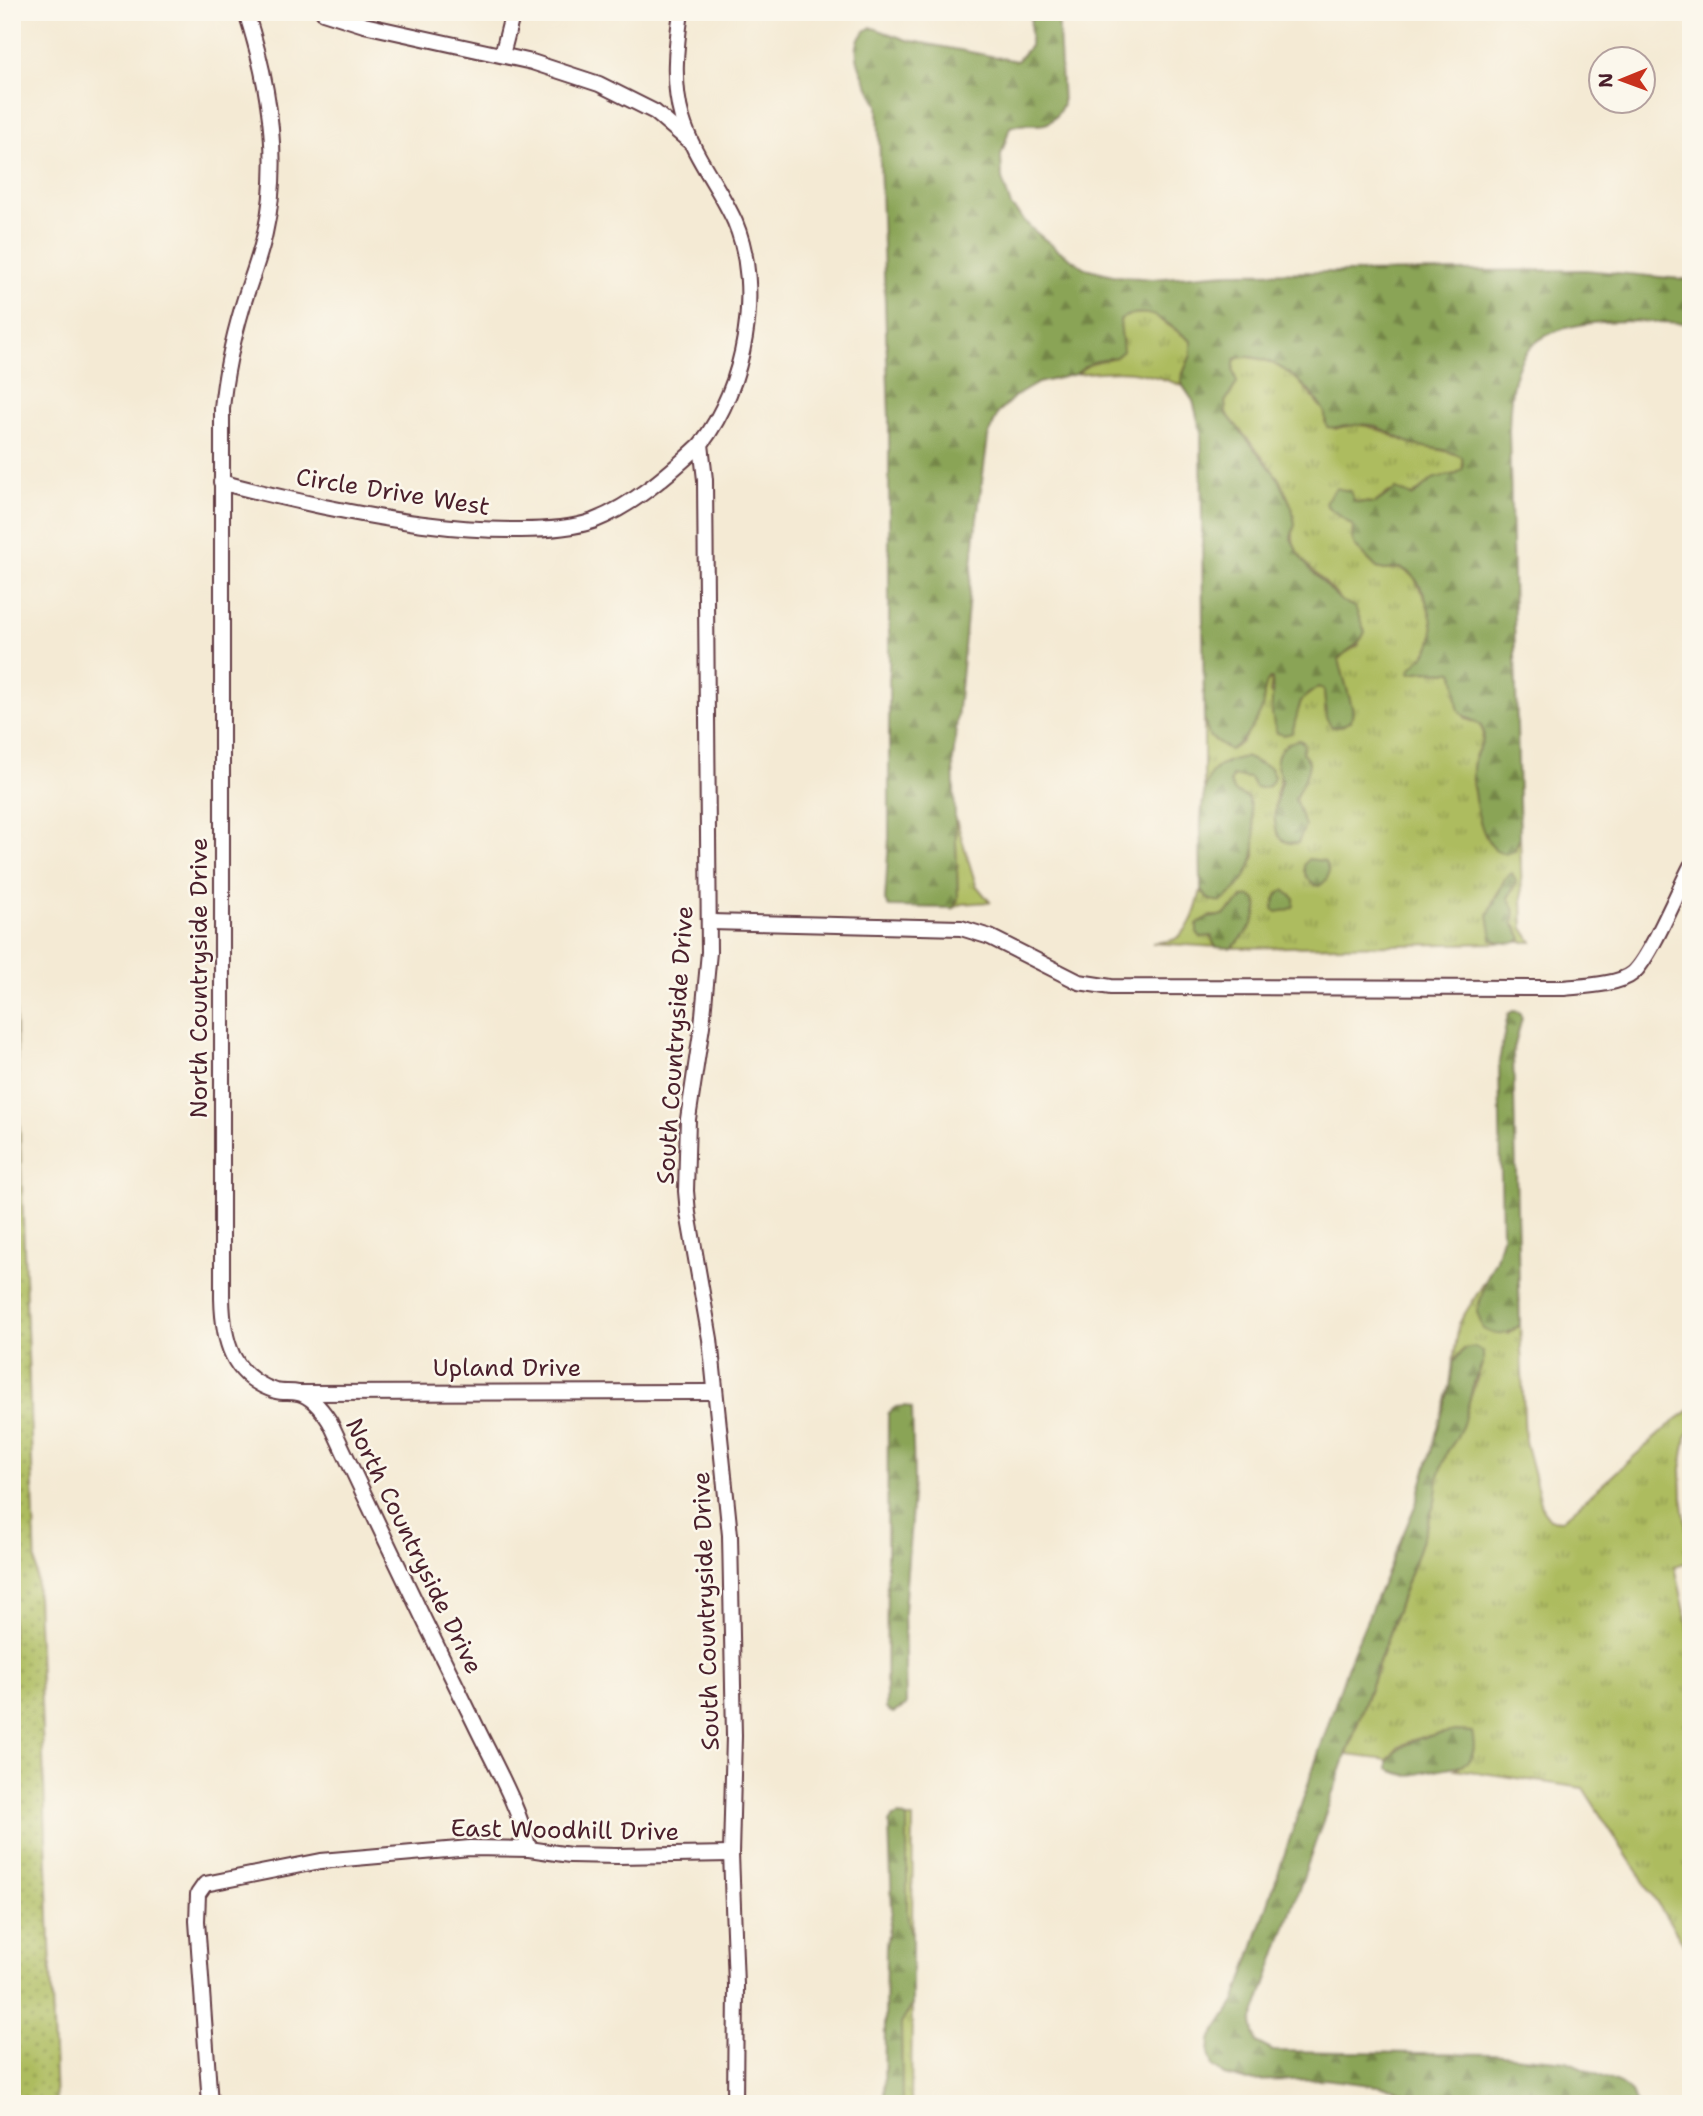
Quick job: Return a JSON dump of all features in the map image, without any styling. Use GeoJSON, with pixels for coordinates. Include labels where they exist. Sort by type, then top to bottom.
{"type":"FeatureCollection","features":[{"type":"Feature","properties":{"kind":"street","name":"North Countryside Drive"},"geometry":{"type":"LineString","coordinates":[[246,12],[260,58],[269,105],[272,129],[271,194],[265,235],[238,323],[226,375],[222,409],[223,1317],[232,1357],[245,1372],[273,1390],[299,1393],[317,1406],[330,1422],[410,1593],[507,1784],[522,1820],[529,1849]]}},
{"type":"Feature","properties":{"kind":"street"},"geometry":{"type":"LineString","coordinates":[[323,12],[364,25],[502,55],[562,72],[622,94],[654,112],[691,143]]}},
{"type":"Feature","properties":{"kind":"street"},"geometry":{"type":"LineString","coordinates":[[502,55],[513,12]]}},
{"type":"Feature","properties":{"kind":"street"},"geometry":{"type":"LineString","coordinates":[[681,12],[676,55],[677,93],[682,119],[691,143],[739,232],[746,259],[748,298],[741,356],[719,416],[701,444]]}},
{"type":"Feature","properties":{"kind":"street","name":"Circle Drive West"},"geometry":{"type":"LineString","coordinates":[[221,482],[258,493],[394,520],[485,531],[543,530],[576,525],[605,516],[670,473],[701,444]]}},
{"type":"Feature","properties":{"kind":"street","name":"South Countryside Drive"},"geometry":{"type":"LineString","coordinates":[[701,444],[705,480],[710,922],[702,1026],[688,1119],[686,1177],[688,1213],[710,1339],[730,1535],[734,1736],[731,1854],[736,1985],[735,2104]]}},
{"type":"Feature","properties":{"kind":"street"},"geometry":{"type":"LineString","coordinates":[[710,922],[961,928],[990,937],[1079,982],[1111,987],[1564,988],[1625,978],[1634,972],[1652,943],[1691,866]]}},
{"type":"Feature","properties":{"kind":"street","name":"Upland Drive"},"geometry":{"type":"LineString","coordinates":[[299,1393],[714,1392]]}},
{"type":"Feature","properties":{"kind":"street","name":"East Woodhill Drive"},"geometry":{"type":"LineString","coordinates":[[210,2104],[197,1921],[198,1894],[205,1884],[321,1861],[470,1848],[529,1849],[570,1855],[731,1854]]}},
{"type":"Feature","properties":{"kind":"green space"},"geometry":{"type":"Polygon","coordinates":[[[1031,12],[1058,12],[1063,104],[1051,121],[1045,124],[1010,127],[1001,155],[1002,179],[1011,206],[1031,228],[1085,268],[1117,276],[1152,279],[1227,273],[1585,270],[1691,280],[1691,323],[1599,322],[1554,332],[1536,342],[1523,357],[1515,374],[1509,431],[1520,837],[1514,851],[1505,854],[1495,849],[1480,821],[1474,794],[1473,770],[1483,730],[1459,710],[1453,672],[1409,671],[1426,654],[1433,630],[1426,601],[1418,584],[1411,574],[1401,568],[1377,568],[1355,546],[1352,538],[1353,526],[1325,502],[1336,488],[1350,491],[1355,502],[1375,503],[1396,489],[1412,496],[1435,478],[1456,474],[1463,468],[1462,457],[1444,450],[1415,445],[1370,425],[1327,427],[1324,411],[1298,380],[1273,364],[1247,357],[1235,359],[1233,370],[1237,383],[1225,402],[1226,413],[1279,479],[1292,507],[1295,524],[1291,538],[1297,551],[1308,567],[1341,601],[1355,607],[1365,632],[1359,642],[1339,660],[1353,711],[1351,721],[1340,727],[1332,727],[1326,718],[1324,689],[1318,687],[1301,700],[1292,733],[1277,733],[1272,712],[1272,679],[1269,679],[1265,686],[1261,711],[1252,728],[1239,743],[1230,750],[1209,736],[1204,718],[1201,432],[1193,401],[1181,378],[1191,355],[1191,341],[1157,317],[1140,313],[1120,320],[1123,351],[1116,357],[1096,361],[1076,374],[1038,383],[1014,397],[998,413],[988,437],[975,534],[953,761],[958,897],[954,908],[889,907],[885,901],[889,838],[889,416],[878,105],[859,64],[857,44],[871,27],[907,40],[1017,61],[1030,46],[1031,12]]]}},
{"type":"Feature","properties":{"kind":"green space"},"geometry":{"type":"Polygon","coordinates":[[[1151,313],[1191,341],[1191,355],[1181,378],[1183,386],[1154,376],[1130,372],[1076,374],[1094,362],[1116,357],[1123,342],[1120,320],[1130,314],[1151,313]]]}},
{"type":"Feature","properties":{"kind":"green space"},"geometry":{"type":"Polygon","coordinates":[[[1244,356],[1275,362],[1298,380],[1326,413],[1325,422],[1335,429],[1367,426],[1414,444],[1462,457],[1463,468],[1456,474],[1435,478],[1412,496],[1389,492],[1375,503],[1352,500],[1328,507],[1353,526],[1355,546],[1377,568],[1401,568],[1414,577],[1426,601],[1434,626],[1431,645],[1411,673],[1453,672],[1456,678],[1457,702],[1466,719],[1479,724],[1483,731],[1482,742],[1474,758],[1472,784],[1486,836],[1513,851],[1520,837],[1523,928],[1532,942],[1519,942],[1522,939],[1513,923],[1514,910],[1508,898],[1514,888],[1505,879],[1493,901],[1492,939],[1500,943],[1232,948],[1249,928],[1257,910],[1258,904],[1244,897],[1223,916],[1210,916],[1201,937],[1212,936],[1216,947],[1152,943],[1173,940],[1186,930],[1201,890],[1210,900],[1243,880],[1255,856],[1255,836],[1230,783],[1233,776],[1250,778],[1255,787],[1274,776],[1212,772],[1204,790],[1204,718],[1209,736],[1230,750],[1241,743],[1261,711],[1266,683],[1272,679],[1270,693],[1299,708],[1301,700],[1318,687],[1324,688],[1326,718],[1353,711],[1339,660],[1342,655],[1359,645],[1340,600],[1307,565],[1294,546],[1293,511],[1279,480],[1226,413],[1225,402],[1237,383],[1233,370],[1235,359],[1244,356]],[[1309,762],[1281,774],[1275,814],[1297,806],[1295,799],[1309,762]],[[1278,894],[1273,909],[1292,908],[1294,902],[1278,894]]]}},
{"type":"Feature","properties":{"kind":"green space"},"geometry":{"type":"Polygon","coordinates":[[[1299,740],[1303,742],[1302,752],[1309,762],[1295,799],[1305,826],[1298,843],[1287,842],[1280,837],[1276,830],[1275,810],[1281,779],[1277,766],[1278,756],[1286,745],[1299,740]]]}},
{"type":"Feature","properties":{"kind":"green space"},"geometry":{"type":"Polygon","coordinates":[[[1245,757],[1270,768],[1274,776],[1268,787],[1262,788],[1255,787],[1250,778],[1232,776],[1230,783],[1235,792],[1248,798],[1254,828],[1254,855],[1250,868],[1234,891],[1221,902],[1210,900],[1201,890],[1201,829],[1207,784],[1218,767],[1245,757]]]}},
{"type":"Feature","properties":{"kind":"green space"},"geometry":{"type":"Polygon","coordinates":[[[955,816],[976,885],[990,902],[962,904],[954,908],[958,897],[955,816]]]}},
{"type":"Feature","properties":{"kind":"green space"},"geometry":{"type":"Polygon","coordinates":[[[1308,859],[1324,861],[1328,868],[1327,878],[1319,886],[1313,884],[1306,875],[1304,865],[1308,859]]]}},
{"type":"Feature","properties":{"kind":"green space"},"geometry":{"type":"Polygon","coordinates":[[[1512,873],[1516,881],[1508,898],[1514,910],[1513,923],[1522,939],[1515,943],[1499,942],[1492,939],[1488,915],[1505,879],[1512,873]]]}},
{"type":"Feature","properties":{"kind":"green space"},"geometry":{"type":"Polygon","coordinates":[[[1284,890],[1294,898],[1294,906],[1276,912],[1273,909],[1275,900],[1284,890]]]}},
{"type":"Feature","properties":{"kind":"green space"},"geometry":{"type":"Polygon","coordinates":[[[1249,896],[1256,900],[1256,914],[1246,933],[1232,948],[1216,947],[1212,936],[1201,937],[1197,933],[1197,924],[1200,921],[1225,914],[1249,896]]]}},
{"type":"Feature","properties":{"kind":"green space"},"geometry":{"type":"Polygon","coordinates":[[[12,927],[56,2104],[12,2104],[12,927]]]}},
{"type":"Feature","properties":{"kind":"green space"},"geometry":{"type":"Polygon","coordinates":[[[1519,1012],[1522,1018],[1513,1053],[1520,1325],[1506,1333],[1494,1334],[1483,1329],[1477,1312],[1502,1237],[1499,1061],[1508,1014],[1519,1012]]]}},
{"type":"Feature","properties":{"kind":"green space"},"geometry":{"type":"Polygon","coordinates":[[[1487,1278],[1477,1312],[1508,1334],[1520,1325],[1525,1441],[1543,1510],[1550,1519],[1562,1520],[1691,1409],[1691,1430],[1686,1437],[1681,1469],[1691,1561],[1675,1566],[1691,1639],[1691,1955],[1583,1788],[1455,1769],[1472,1755],[1474,1745],[1471,1732],[1444,1733],[1414,1739],[1399,1747],[1388,1760],[1347,1755],[1435,1502],[1437,1479],[1447,1452],[1456,1439],[1483,1362],[1464,1349],[1453,1362],[1459,1323],[1487,1278]]]}},
{"type":"Feature","properties":{"kind":"green space"},"geometry":{"type":"Polygon","coordinates":[[[1475,1347],[1483,1352],[1483,1362],[1475,1379],[1463,1424],[1447,1452],[1438,1479],[1435,1502],[1252,2023],[1256,2042],[1273,2051],[1492,2054],[1567,2061],[1620,2084],[1632,2093],[1637,2104],[1431,2104],[1393,2088],[1324,2079],[1248,2081],[1224,2075],[1213,2066],[1209,2053],[1210,2040],[1235,2002],[1349,1662],[1416,1504],[1450,1386],[1453,1362],[1464,1349],[1475,1347]]]}},
{"type":"Feature","properties":{"kind":"green space"},"geometry":{"type":"Polygon","coordinates":[[[906,1406],[912,1409],[914,1482],[904,1611],[906,1706],[893,1713],[886,1709],[888,1413],[896,1407],[906,1406]]]}},
{"type":"Feature","properties":{"kind":"green space"},"geometry":{"type":"Polygon","coordinates":[[[1455,1731],[1472,1732],[1473,1752],[1466,1762],[1412,1775],[1388,1769],[1388,1760],[1410,1742],[1455,1731]]]}},
{"type":"Feature","properties":{"kind":"green space"},"geometry":{"type":"Polygon","coordinates":[[[899,1815],[907,1818],[907,1914],[912,1940],[912,2005],[901,2024],[902,2104],[884,2104],[886,1945],[892,1910],[889,1823],[893,1817],[899,1815]]]}},
{"type":"Feature","properties":{"kind":"green space"},"geometry":{"type":"Polygon","coordinates":[[[907,1818],[913,1818],[912,1940],[907,1914],[907,1818]]]}},
{"type":"Feature","properties":{"kind":"green space"},"geometry":{"type":"Polygon","coordinates":[[[912,2005],[911,2104],[902,2104],[901,2024],[912,2005]]]}}]}
